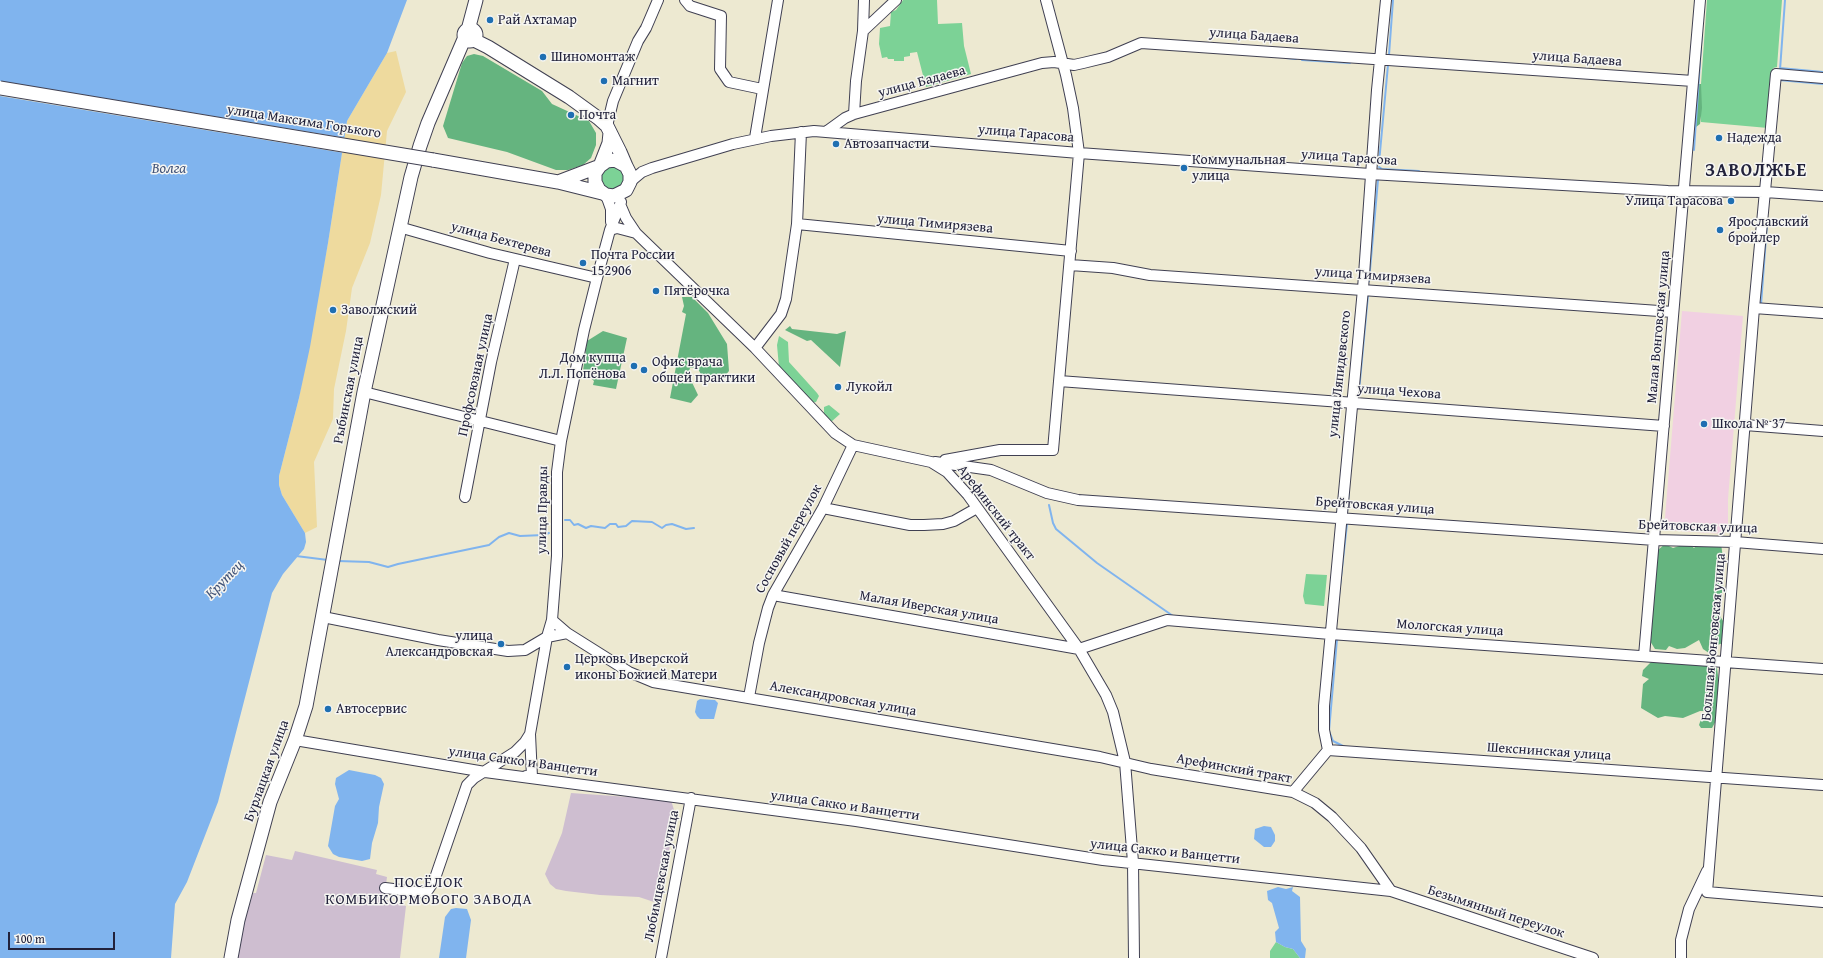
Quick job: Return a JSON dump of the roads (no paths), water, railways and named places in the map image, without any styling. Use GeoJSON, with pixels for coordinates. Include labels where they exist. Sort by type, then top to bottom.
{"type":"FeatureCollection","features":[{"type":"Feature","properties":{"kind":"main road"},"geometry":{"type":"LineString","coordinates":[[476,0],[472,14],[472,35],[488,47],[569,96],[598,118],[608,129],[620,152],[627,177],[619,195],[604,194],[558,182]]}},
{"type":"Feature","properties":{"kind":"main road","name":"Рыбинская улица"},"geometry":{"type":"LineString","coordinates":[[322,617],[364,392],[399,227],[420,146],[472,35]]}},
{"type":"Feature","properties":{"kind":"main road","name":"улица Максима Горького"},"geometry":{"type":"LineString","coordinates":[[0,88],[558,182]]}},
{"type":"Feature","properties":{"kind":"main road"},"geometry":{"type":"LineString","coordinates":[[604,194],[595,182],[595,173],[600,166],[609,143],[608,129]]}},
{"type":"Feature","properties":{"kind":"main road"},"geometry":{"type":"LineString","coordinates":[[558,182],[600,166],[607,161],[615,160],[627,177]]}},
{"type":"Feature","properties":{"kind":"main road","name":"Бурлацкая улица"},"geometry":{"type":"LineString","coordinates":[[231,958],[238,920],[270,802],[295,740],[310,688],[322,617]]}},
{"type":"Feature","properties":{"kind":"street"},"geometry":{"type":"LineString","coordinates":[[608,129],[619,88],[638,41],[646,28],[658,0]]}},
{"type":"Feature","properties":{"kind":"street"},"geometry":{"type":"LineString","coordinates":[[685,0],[690,6],[721,16],[720,69],[729,82],[762,89]]}},
{"type":"Feature","properties":{"kind":"street"},"geometry":{"type":"LineString","coordinates":[[755,138],[778,0]]}},
{"type":"Feature","properties":{"kind":"street"},"geometry":{"type":"LineString","coordinates":[[854,114],[864,0]]}},
{"type":"Feature","properties":{"kind":"street"},"geometry":{"type":"LineString","coordinates":[[862,31],[896,0]]}},
{"type":"Feature","properties":{"kind":"street"},"geometry":{"type":"LineString","coordinates":[[931,462],[1000,450],[1053,450],[1079,153],[1073,108],[1064,64],[1046,0]]}},
{"type":"Feature","properties":{"kind":"street","name":"улица Ляпидевского"},"geometry":{"type":"LineString","coordinates":[[1328,750],[1324,730],[1324,706],[1363,289],[1370,174],[1386,0]]}},
{"type":"Feature","properties":{"kind":"street","name":"Малая Вонговская улица"},"geometry":{"type":"LineString","coordinates":[[1644,656],[1700,0]]}},
{"type":"Feature","properties":{"kind":"street","name":"улица Бадаева"},"geometry":{"type":"LineString","coordinates":[[827,131],[845,118],[854,114],[1042,63],[1049,62],[1074,65],[1108,57],[1136,44],[1147,42],[1381,60],[1694,81]]}},
{"type":"Feature","properties":{"kind":"street","name":"Большая Вонговская улица"},"geometry":{"type":"LineString","coordinates":[[1823,78],[1776,74],[1754,308],[1708,892],[1823,902]]}},
{"type":"Feature","properties":{"kind":"street","name":"улица Тарасова"},"geometry":{"type":"LineString","coordinates":[[801,132],[827,131],[1079,153],[1370,174],[1684,192],[1765,192],[1823,196]]}},
{"type":"Feature","properties":{"kind":"street"},"geometry":{"type":"LineString","coordinates":[[627,177],[652,168],[755,138],[801,132],[797,224],[786,299],[781,314],[755,348]]}},
{"type":"Feature","properties":{"kind":"street","name":"улица Правды"},"geometry":{"type":"LineString","coordinates":[[385,888],[426,893],[434,881],[467,785],[474,778],[515,752],[525,742],[530,734],[547,637],[552,620],[557,556],[556,472],[561,441],[584,330],[597,278],[610,230],[620,204],[627,177]]}},
{"type":"Feature","properties":{"kind":"street","name":"улица Правды"},"geometry":{"type":"LineString","coordinates":[[604,194],[611,209],[610,230]]}},
{"type":"Feature","properties":{"kind":"street","name":"Арефинский тракт"},"geometry":{"type":"LineString","coordinates":[[620,204],[626,218],[636,234],[755,348],[827,425],[853,445],[931,462],[941,466],[958,482],[1079,649],[1106,695],[1113,712],[1125,762],[1132,862],[1134,958]]}},
{"type":"Feature","properties":{"kind":"street","name":"улица Тимирязева"},"geometry":{"type":"LineString","coordinates":[[797,224],[1071,251]]}},
{"type":"Feature","properties":{"kind":"street","name":"улица Бехтерева"},"geometry":{"type":"LineString","coordinates":[[399,227],[515,259],[597,278]]}},
{"type":"Feature","properties":{"kind":"street"},"geometry":{"type":"LineString","coordinates":[[610,230],[617,228],[636,234]]}},
{"type":"Feature","properties":{"kind":"street","name":"Профсоюзная улица"},"geometry":{"type":"LineString","coordinates":[[465,497],[491,362],[515,259]]}},
{"type":"Feature","properties":{"kind":"street","name":"улица Тимирязева"},"geometry":{"type":"LineString","coordinates":[[1070,264],[1113,268],[1150,275],[1674,312]]}},
{"type":"Feature","properties":{"kind":"street"},"geometry":{"type":"LineString","coordinates":[[1754,308],[1823,314]]}},
{"type":"Feature","properties":{"kind":"street","name":"улица Чехова"},"geometry":{"type":"LineString","coordinates":[[1059,381],[1664,426]]}},
{"type":"Feature","properties":{"kind":"street"},"geometry":{"type":"LineString","coordinates":[[364,392],[561,441]]}},
{"type":"Feature","properties":{"kind":"street"},"geometry":{"type":"LineString","coordinates":[[1745,425],[1823,431]]}},
{"type":"Feature","properties":{"kind":"street","name":"Сосновый переулок"},"geometry":{"type":"LineString","coordinates":[[749,697],[759,643],[773,595],[823,508],[853,445]]}},
{"type":"Feature","properties":{"kind":"street","name":"Брейтовская улица"},"geometry":{"type":"LineString","coordinates":[[931,462],[991,470],[1047,493],[1078,500],[1655,540],[1735,542],[1823,549]]}},
{"type":"Feature","properties":{"kind":"street"},"geometry":{"type":"LineString","coordinates":[[823,508],[910,524],[924,525],[943,524],[954,521],[977,508]]}},
{"type":"Feature","properties":{"kind":"street","name":"Малая Иверская улица"},"geometry":{"type":"LineString","coordinates":[[773,595],[1079,649]]}},
{"type":"Feature","properties":{"kind":"street"},"geometry":{"type":"LineString","coordinates":[[322,617],[438,640],[508,651],[525,650],[547,637],[567,633]]}},
{"type":"Feature","properties":{"kind":"street","name":"Александровская улица"},"geometry":{"type":"LineString","coordinates":[[552,620],[567,633],[629,672],[653,682],[749,697],[1125,762]]}},
{"type":"Feature","properties":{"kind":"street","name":"Мологская улица"},"geometry":{"type":"LineString","coordinates":[[1079,649],[1168,620],[1330,634],[1823,669]]}},
{"type":"Feature","properties":{"kind":"street"},"geometry":{"type":"LineString","coordinates":[[530,734],[532,777]]}},
{"type":"Feature","properties":{"kind":"street","name":"улица Сакко и Ванцетти"},"geometry":{"type":"LineString","coordinates":[[295,740],[485,772],[691,798],[860,822],[1069,855],[1391,891]]}},
{"type":"Feature","properties":{"kind":"street"},"geometry":{"type":"LineString","coordinates":[[1293,792],[1328,750]]}},
{"type":"Feature","properties":{"kind":"street","name":"Шекснинская улица"},"geometry":{"type":"LineString","coordinates":[[1328,750],[1823,785]]}},
{"type":"Feature","properties":{"kind":"street","name":"Арефинский тракт"},"geometry":{"type":"LineString","coordinates":[[1125,762],[1151,769],[1293,792],[1315,803],[1341,826],[1361,848],[1391,891]]}},
{"type":"Feature","properties":{"kind":"street","name":"Любимцевская улица"},"geometry":{"type":"LineString","coordinates":[[661,958],[691,798]]}},
{"type":"Feature","properties":{"kind":"street"},"geometry":{"type":"LineString","coordinates":[[1681,958],[1681,940],[1689,909],[1710,866]]}},
{"type":"Feature","properties":{"kind":"street","name":"Безымянный переулок"},"geometry":{"type":"LineString","coordinates":[[1391,891],[1593,958]]}},
{"type":"Feature","properties":{"kind":"water","name":"Волга"},"geometry":{"type":"Polygon","coordinates":[[[0,0],[407,0],[387,53],[347,121],[310,347],[299,398],[279,476],[279,485],[282,495],[305,533],[306,542],[304,549],[283,574],[272,593],[218,802],[187,882],[175,904],[171,958],[0,958],[0,0]]]}},
{"type":"Feature","properties":{"kind":"water"},"geometry":{"type":"Polygon","coordinates":[[[700,699],[715,700],[718,703],[714,719],[700,719],[697,716],[695,712],[697,701],[700,699]]]}},
{"type":"Feature","properties":{"kind":"water"},"geometry":{"type":"Polygon","coordinates":[[[349,770],[375,775],[381,778],[384,784],[379,807],[378,823],[372,843],[370,859],[362,861],[339,857],[333,854],[328,846],[335,806],[339,799],[335,784],[336,778],[349,770]]]}},
{"type":"Feature","properties":{"kind":"water"},"geometry":{"type":"Polygon","coordinates":[[[1264,826],[1271,827],[1275,835],[1275,841],[1271,847],[1264,847],[1254,839],[1255,829],[1264,826]]]}},
{"type":"Feature","properties":{"kind":"water"},"geometry":{"type":"Polygon","coordinates":[[[1278,887],[1286,889],[1293,887],[1292,891],[1300,897],[1301,941],[1306,949],[1305,958],[1300,958],[1293,949],[1276,942],[1275,932],[1279,928],[1272,903],[1268,900],[1267,891],[1278,887]]]}},
{"type":"Feature","properties":{"kind":"water"},"geometry":{"type":"Polygon","coordinates":[[[451,909],[467,909],[471,920],[466,958],[439,958],[445,917],[451,909]]]}},
{"type":"Feature","properties":{"kind":"waterway"},"geometry":{"type":"LineString","coordinates":[[1389,55],[1393,0]]}},
{"type":"Feature","properties":{"kind":"waterway"},"geometry":{"type":"LineString","coordinates":[[1780,70],[1785,0]]}},
{"type":"Feature","properties":{"kind":"waterway"},"geometry":{"type":"LineString","coordinates":[[1694,150],[1702,32]]}},
{"type":"Feature","properties":{"kind":"waterway"},"geometry":{"type":"LineString","coordinates":[[1286,58],[1296,59]]}},
{"type":"Feature","properties":{"kind":"waterway"},"geometry":{"type":"LineString","coordinates":[[1302,60],[1350,63]]}},
{"type":"Feature","properties":{"kind":"waterway"},"geometry":{"type":"LineString","coordinates":[[1379,163],[1388,65]]}},
{"type":"Feature","properties":{"kind":"waterway"},"geometry":{"type":"LineString","coordinates":[[1780,68],[1823,72]]}},
{"type":"Feature","properties":{"kind":"waterway"},"geometry":{"type":"LineString","coordinates":[[1779,80],[1823,84]]}},
{"type":"Feature","properties":{"kind":"waterway"},"geometry":{"type":"LineString","coordinates":[[1379,167],[1382,169],[1419,171]]}},
{"type":"Feature","properties":{"kind":"waterway"},"geometry":{"type":"LineString","coordinates":[[1369,281],[1378,180]]}},
{"type":"Feature","properties":{"kind":"waterway"},"geometry":{"type":"LineString","coordinates":[[1761,305],[1767,224]]}},
{"type":"Feature","properties":{"kind":"waterway"},"geometry":{"type":"LineString","coordinates":[[1359,391],[1368,295]]}},
{"type":"Feature","properties":{"kind":"waterway"},"geometry":{"type":"LineString","coordinates":[[1347,513],[1349,489]]}},
{"type":"Feature","properties":{"kind":"waterway"},"geometry":{"type":"LineString","coordinates":[[1049,505],[1056,529],[1097,563],[1173,616]]}},
{"type":"Feature","properties":{"kind":"waterway"},"geometry":{"type":"LineString","coordinates":[[565,520],[570,520],[574,525],[578,524],[586,528],[591,526],[605,528],[610,524],[616,524],[618,527],[626,526],[632,521],[652,522],[662,528],[666,525],[672,524],[686,529],[694,528]]}},
{"type":"Feature","properties":{"kind":"waterway"},"geometry":{"type":"LineString","coordinates":[[1339,595],[1347,524]]}},
{"type":"Feature","properties":{"kind":"waterway","name":"Крутец"},"geometry":{"type":"LineString","coordinates":[[338,561],[369,562],[388,567],[489,545],[499,537],[509,533],[520,536],[544,535],[549,533]]}},
{"type":"Feature","properties":{"kind":"waterway","name":"Крутец"},"geometry":{"type":"LineString","coordinates":[[296,556],[328,560]]}},
{"type":"Feature","properties":{"kind":"waterway"},"geometry":{"type":"LineString","coordinates":[[1337,639],[1329,731],[1333,741],[1345,747]]}},
{"type":"Feature","properties":{"kind":"place","name":"Рай Ахтамар"},"geometry":{"type":"Point","coordinates":[490,20]}},
{"type":"Feature","properties":{"kind":"place","name":"Шиномонтаж"},"geometry":{"type":"Point","coordinates":[543,57]}},
{"type":"Feature","properties":{"kind":"place","name":"Магнит"},"geometry":{"type":"Point","coordinates":[604,81]}},
{"type":"Feature","properties":{"kind":"place","name":"Почта"},"geometry":{"type":"Point","coordinates":[571,115]}},
{"type":"Feature","properties":{"kind":"place","name":"Надежда"},"geometry":{"type":"Point","coordinates":[1719,138]}},
{"type":"Feature","properties":{"kind":"place","name":"Автозапчасти"},"geometry":{"type":"Point","coordinates":[836,144]}},
{"type":"Feature","properties":{"kind":"place","name":"Коммунальная улица"},"geometry":{"type":"Point","coordinates":[1184,168]}},
{"type":"Feature","properties":{"kind":"place","name":"Улица Тарасова"},"geometry":{"type":"Point","coordinates":[1731,201]}},
{"type":"Feature","properties":{"kind":"place","name":"Ярославский бройлер"},"geometry":{"type":"Point","coordinates":[1720,230]}},
{"type":"Feature","properties":{"kind":"place","name":"Почта России 152906"},"geometry":{"type":"Point","coordinates":[583,263]}},
{"type":"Feature","properties":{"kind":"place","name":"Пятёрочка"},"geometry":{"type":"Point","coordinates":[656,291]}},
{"type":"Feature","properties":{"kind":"place","name":"Заволжский"},"geometry":{"type":"Point","coordinates":[333,310]}},
{"type":"Feature","properties":{"kind":"place","name":"Дом купца Л.Л. Попёнова"},"geometry":{"type":"Point","coordinates":[634,366]}},
{"type":"Feature","properties":{"kind":"place","name":"Офис врача общей практики"},"geometry":{"type":"Point","coordinates":[644,370]}},
{"type":"Feature","properties":{"kind":"place","name":"Лукойл"},"geometry":{"type":"Point","coordinates":[838,387]}},
{"type":"Feature","properties":{"kind":"place","name":"Школа № 37"},"geometry":{"type":"Point","coordinates":[1704,424]}},
{"type":"Feature","properties":{"kind":"place","name":"улица Александровская"},"geometry":{"type":"Point","coordinates":[501,644]}},
{"type":"Feature","properties":{"kind":"place","name":"Церковь Иверской иконы Божией Матери"},"geometry":{"type":"Point","coordinates":[567,667]}},
{"type":"Feature","properties":{"kind":"place","name":"Автосервис"},"geometry":{"type":"Point","coordinates":[328,709]}},
{"type":"Feature","properties":{"kind":"district","name":"ЗАВОЛЖЬЕ"},"geometry":{"type":"Point","coordinates":[1756,171]}},
{"type":"Feature","properties":{"kind":"district","name":"ПОСЁЛОК КОМБИКОРМОВОГО ЗАВОДА"},"geometry":{"type":"Point","coordinates":[429,892]}}]}
